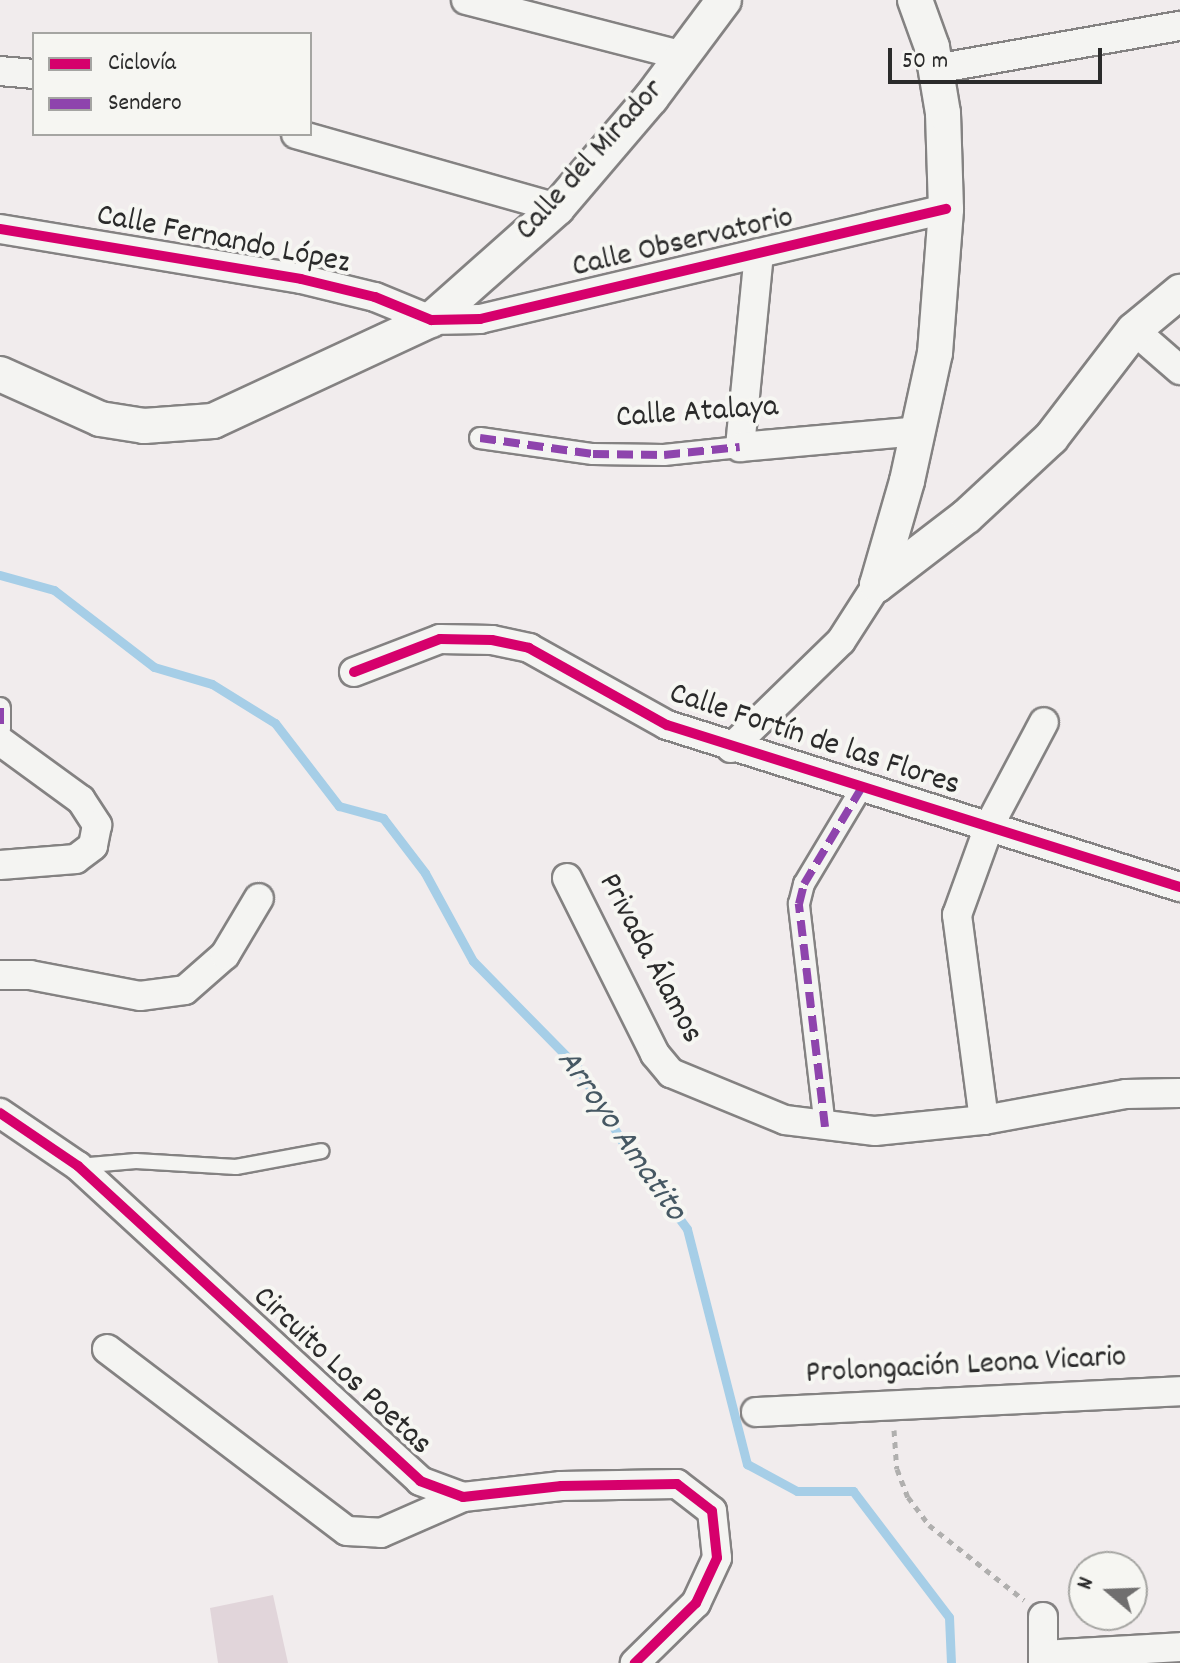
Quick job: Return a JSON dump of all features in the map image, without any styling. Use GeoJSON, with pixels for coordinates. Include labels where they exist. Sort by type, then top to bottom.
{"type":"FeatureCollection","features":[{"type":"Feature","properties":{"kind":"street"},"geometry":{"type":"LineString","coordinates":[[466,0],[684,56]]}},
{"type":"Feature","properties":{"kind":"street","name":"Calle del Mirador"},"geometry":{"type":"LineString","coordinates":[[0,374],[100,419],[144,426],[213,421],[431,320],[557,208],[684,56],[724,0]]}},
{"type":"Feature","properties":{"kind":"street"},"geometry":{"type":"LineString","coordinates":[[731,748],[841,641],[877,585],[918,431],[935,353],[946,209],[943,113],[935,69],[915,0]]}},
{"type":"Feature","properties":{"kind":"street"},"geometry":{"type":"LineString","coordinates":[[935,69],[1180,26]]}},
{"type":"Feature","properties":{"kind":"street"},"geometry":{"type":"LineString","coordinates":[[0,71],[32,74]]}},
{"type":"Feature","properties":{"kind":"street"},"geometry":{"type":"LineString","coordinates":[[303,136],[557,208]]}},
{"type":"Feature","properties":{"kind":"street","name":"Calle Observatorio"},"geometry":{"type":"LineString","coordinates":[[431,320],[480,319],[946,209]]}},
{"type":"Feature","properties":{"kind":"street","name":"Calle Fernando López"},"geometry":{"type":"LineString","coordinates":[[0,229],[301,279],[375,297],[431,320]]}},
{"type":"Feature","properties":{"kind":"street"},"geometry":{"type":"LineString","coordinates":[[740,447],[759,253]]}},
{"type":"Feature","properties":{"kind":"street"},"geometry":{"type":"LineString","coordinates":[[877,585],[967,516],[1051,438],[1134,330],[1180,292]]}},
{"type":"Feature","properties":{"kind":"street"},"geometry":{"type":"LineString","coordinates":[[1134,330],[1180,370]]}},
{"type":"Feature","properties":{"kind":"street","name":"Calle Atalaya"},"geometry":{"type":"LineString","coordinates":[[480,438],[593,454],[664,455],[918,431]]}},
{"type":"Feature","properties":{"kind":"street","name":"Calle Fortín de las Flores"},"geometry":{"type":"LineString","coordinates":[[354,672],[440,639],[492,640],[529,648],[667,725],[731,748],[990,824],[1180,887]]}},
{"type":"Feature","properties":{"kind":"street"},"geometry":{"type":"LineString","coordinates":[[0,708],[0,729]]}},
{"type":"Feature","properties":{"kind":"street"},"geometry":{"type":"LineString","coordinates":[[984,1120],[957,915],[990,824],[1044,722]]}},
{"type":"Feature","properties":{"kind":"street"},"geometry":{"type":"LineString","coordinates":[[0,741],[81,800],[97,825],[93,846],[76,859],[0,865]]}},
{"type":"Feature","properties":{"kind":"street"},"geometry":{"type":"LineString","coordinates":[[862,787],[804,884],[799,904],[825,1127],[875,1131],[984,1120],[1126,1094],[1180,1093]]}},
{"type":"Feature","properties":{"kind":"street","name":"Privada Álamos"},"geometry":{"type":"LineString","coordinates":[[567,878],[655,1054],[671,1073],[785,1120],[825,1127]]}},
{"type":"Feature","properties":{"kind":"street"},"geometry":{"type":"LineString","coordinates":[[0,975],[30,975],[140,996],[185,990],[225,955],[259,898]]}},
{"type":"Feature","properties":{"kind":"street","name":"Circuito Los Poetas"},"geometry":{"type":"LineString","coordinates":[[0,1113],[78,1166],[420,1481],[463,1497],[561,1486],[677,1484],[712,1511],[717,1558],[696,1603],[635,1663]]}},
{"type":"Feature","properties":{"kind":"street"},"geometry":{"type":"LineString","coordinates":[[107,1349],[347,1531],[381,1533],[463,1497]]}},
{"type":"Feature","properties":{"kind":"street","name":"Prolongación Leona Vicario"},"geometry":{"type":"LineString","coordinates":[[756,1412],[1180,1391]]}},
{"type":"Feature","properties":{"kind":"street"},"geometry":{"type":"LineString","coordinates":[[1043,1617],[1043,1659],[1180,1647]]}},
{"type":"Feature","properties":{"kind":"lane"},"geometry":{"type":"LineString","coordinates":[[78,1166],[136,1161],[236,1167],[322,1151]]}},
{"type":"Feature","properties":{"kind":"path"},"geometry":{"type":"LineString","coordinates":[[893,1406],[897,1469],[908,1497],[929,1525],[1043,1617]]}},
{"type":"Feature","properties":{"kind":"building"},"geometry":{"type":"Polygon","coordinates":[[[273,1595],[288,1663],[218,1663],[210,1608],[273,1595]]]}},
{"type":"Feature","properties":{"kind":"waterway","name":"Arroyo Amatito"},"geometry":{"type":"LineString","coordinates":[[0,575],[54,590],[154,667],[212,684],[275,723],[339,806],[383,818],[425,873],[473,961],[578,1068],[623,1143],[687,1229],[747,1464],[797,1491],[853,1491],[949,1617],[951,1663]]}},
{"type":"Feature","properties":{"kind":"marked path"},"geometry":{"type":"LineString","coordinates":[[480,438],[593,454],[664,455],[740,447]]}},
{"type":"Feature","properties":{"kind":"marked path"},"geometry":{"type":"LineString","coordinates":[[0,708],[0,729]]}},
{"type":"Feature","properties":{"kind":"marked path"},"geometry":{"type":"LineString","coordinates":[[825,1127],[799,904],[804,884],[862,787]]}},
{"type":"Feature","properties":{"kind":"cycle path"},"geometry":{"type":"LineString","coordinates":[[0,229],[301,279],[375,297],[431,320],[480,319],[946,209]]}},
{"type":"Feature","properties":{"kind":"cycle path"},"geometry":{"type":"LineString","coordinates":[[354,672],[440,639],[492,640],[529,648],[667,725],[1180,887]]}},
{"type":"Feature","properties":{"kind":"cycle path"},"geometry":{"type":"LineString","coordinates":[[0,1113],[78,1166],[420,1481],[463,1497],[561,1486],[677,1484],[712,1511],[717,1558],[696,1603],[635,1663]]}}]}
